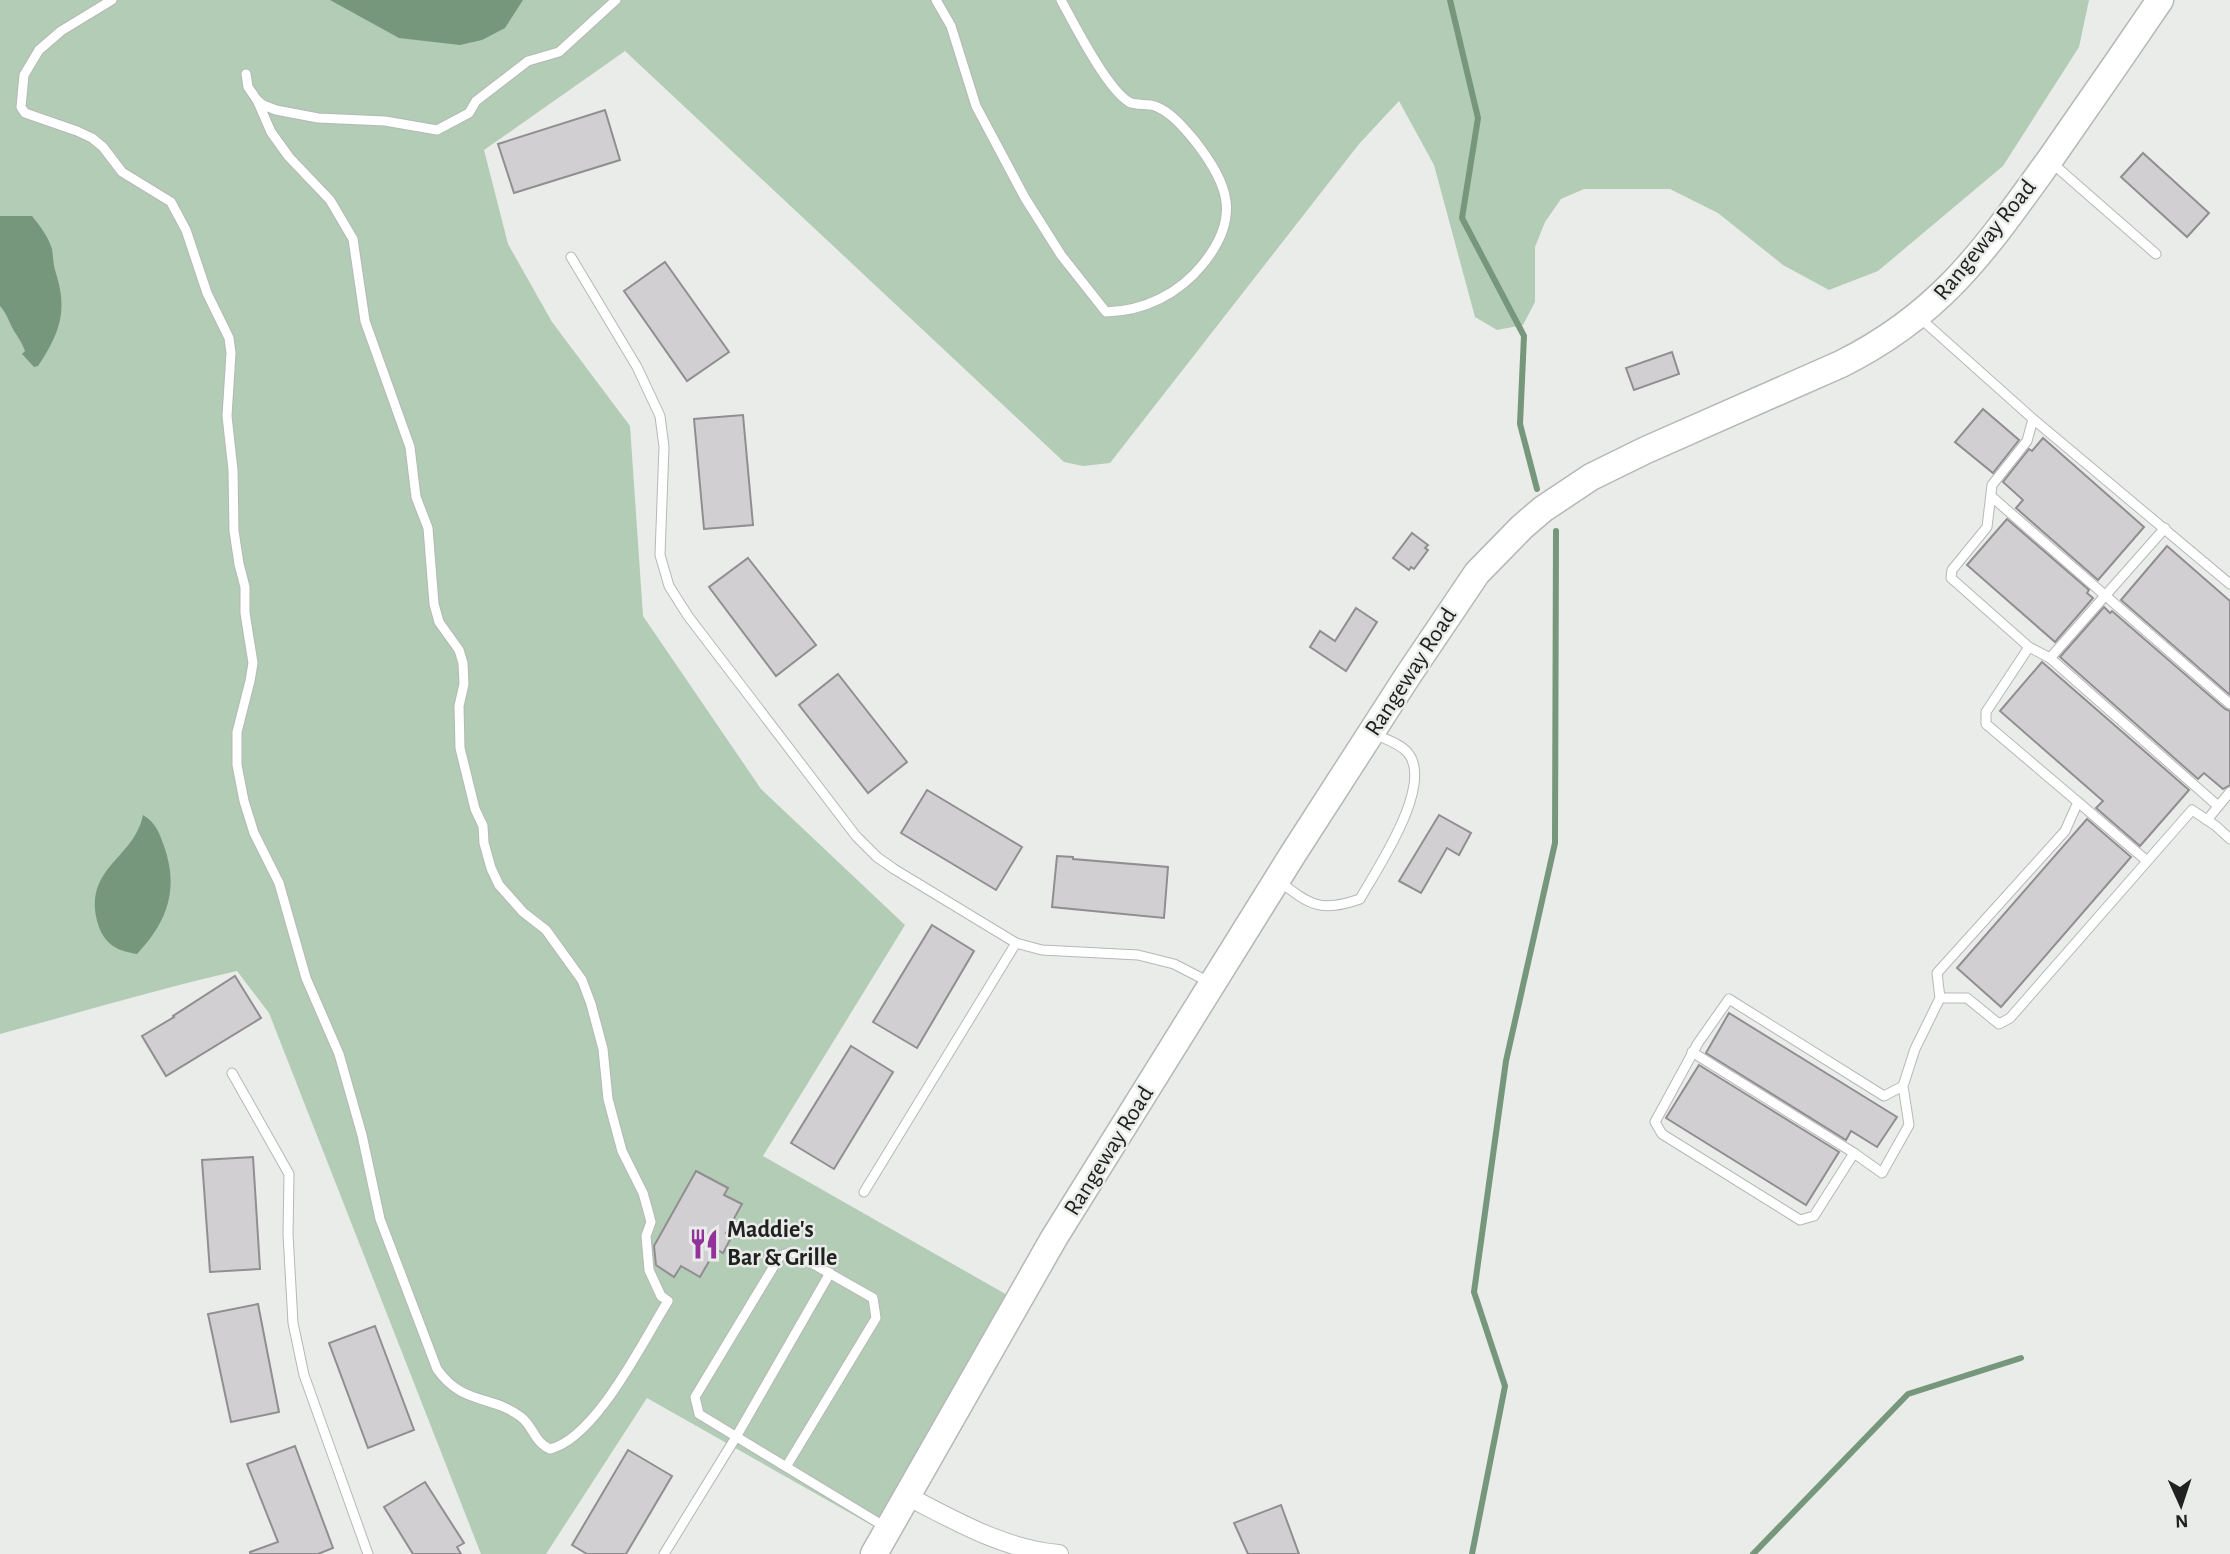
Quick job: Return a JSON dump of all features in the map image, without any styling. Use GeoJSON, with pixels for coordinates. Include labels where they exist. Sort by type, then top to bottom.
{"type":"FeatureCollection","features":[{"type":"Feature","properties":{"kind":"street","name":"Rangeway Road"},"geometry":{"type":"LineString","coordinates":[[874,1554],[1054,1238],[1277,880],[1478,573],[1543,509],[1591,477],[1870,350],[1918,317],[1962,275],[2000,229],[2160,0]]}},
{"type":"Feature","properties":{"kind":"street"},"geometry":{"type":"LineString","coordinates":[[907,1496],[988,1537],[1036,1552],[1059,1554]]}},
{"type":"Feature","properties":{"kind":"lane"},"geometry":{"type":"LineString","coordinates":[[112,0],[61,31],[39,50],[24,75],[21,107],[25,113],[92,138],[103,146],[122,172],[171,202],[186,230],[207,293],[229,338],[232,354],[227,416],[233,470],[234,531],[246,587],[245,613],[253,663],[236,740],[237,765],[248,817],[279,883],[306,978],[339,1054],[362,1135],[380,1219],[437,1368],[446,1381],[466,1396],[503,1408],[524,1419],[543,1446],[550,1449],[569,1441],[595,1416],[668,1301],[661,1296],[649,1269],[646,1236],[651,1222],[643,1193],[622,1151],[608,1099],[603,1049],[592,1004],[582,980],[546,930],[523,912],[499,885],[491,868],[483,826],[475,809],[460,748],[458,706],[464,684],[463,663],[459,650],[439,622],[434,604],[428,528],[416,497],[410,447],[365,321],[353,239],[330,200],[289,158],[271,132],[248,87],[246,74]]}},
{"type":"Feature","properties":{"kind":"lane"},"geometry":{"type":"LineString","coordinates":[[257,100],[276,110],[318,118],[385,121],[437,130],[469,113],[476,101],[528,61],[559,52],[616,0]]}},
{"type":"Feature","properties":{"kind":"lane"},"geometry":{"type":"LineString","coordinates":[[936,0],[951,26],[976,106],[1048,236],[1106,312],[1127,311],[1162,299],[1192,277],[1212,253],[1223,228],[1227,207],[1221,178],[1181,124],[1155,106],[1130,102],[1113,85],[1079,33],[1062,0]]}},
{"type":"Feature","properties":{"kind":"lane"},"geometry":{"type":"LineString","coordinates":[[2049,160],[2156,254]]}},
{"type":"Feature","properties":{"kind":"lane"},"geometry":{"type":"LineString","coordinates":[[571,257],[637,367],[660,416],[664,447],[660,555],[668,586],[856,836],[894,869],[1016,943],[1042,950],[1138,955],[1174,964],[1214,984]]}},
{"type":"Feature","properties":{"kind":"lane"},"geometry":{"type":"LineString","coordinates":[[1918,317],[2033,419],[2230,584]]}},
{"type":"Feature","properties":{"kind":"lane"},"geometry":{"type":"LineString","coordinates":[[2033,419],[2027,441],[1992,485],[1987,527],[1952,570],[1951,578],[2029,647],[2050,658],[2218,806]]}},
{"type":"Feature","properties":{"kind":"lane"},"geometry":{"type":"LineString","coordinates":[[1992,497],[2230,704]]}},
{"type":"Feature","properties":{"kind":"lane"},"geometry":{"type":"LineString","coordinates":[[2050,658],[2165,528]]}},
{"type":"Feature","properties":{"kind":"lane"},"geometry":{"type":"LineString","coordinates":[[2029,647],[1986,712],[1986,724],[2147,862]]}},
{"type":"Feature","properties":{"kind":"lane"},"geometry":{"type":"LineString","coordinates":[[1277,880],[1307,902],[1336,908],[1360,899],[1402,823],[1414,793],[1417,769],[1407,751],[1372,732]]}},
{"type":"Feature","properties":{"kind":"lane"},"geometry":{"type":"LineString","coordinates":[[2207,820],[2230,792]]}},
{"type":"Feature","properties":{"kind":"lane"},"geometry":{"type":"LineString","coordinates":[[1692,1052],[1882,1173],[1909,1125],[1903,1086],[1915,1049],[1940,998],[1937,973],[2065,831],[2078,802]]}},
{"type":"Feature","properties":{"kind":"lane"},"geometry":{"type":"LineString","coordinates":[[1940,998],[1967,998],[1999,1024],[2010,1018],[2192,810],[2230,839]]}},
{"type":"Feature","properties":{"kind":"lane"},"geometry":{"type":"LineString","coordinates":[[864,1192],[1016,943]]}},
{"type":"Feature","properties":{"kind":"lane"},"geometry":{"type":"LineString","coordinates":[[1854,1153],[1814,1216],[1800,1220],[1661,1134],[1655,1122],[1692,1052],[1729,999],[1884,1096],[1903,1086]]}},
{"type":"Feature","properties":{"kind":"lane"},"geometry":{"type":"LineString","coordinates":[[232,1073],[289,1174],[288,1234],[293,1322],[304,1375],[368,1554]]}},
{"type":"Feature","properties":{"kind":"lane"},"geometry":{"type":"LineString","coordinates":[[786,1467],[876,1318],[873,1298],[792,1252],[779,1256],[695,1397],[699,1415],[888,1528]]}},
{"type":"Feature","properties":{"kind":"lane"},"geometry":{"type":"LineString","coordinates":[[664,1554],[736,1437],[830,1273]]}},
{"type":"Feature","properties":{"kind":"shaded area"},"geometry":{"type":"Polygon","coordinates":[[[0,0],[2089,0],[2079,47],[2003,166],[1878,271],[1829,290],[1783,265],[1718,213],[1670,189],[1584,189],[1561,199],[1545,222],[1535,247],[1535,302],[1523,325],[1497,330],[1475,317],[1434,165],[1399,101],[1359,144],[1110,463],[1083,466],[1064,462],[625,51],[484,150],[508,244],[552,322],[630,426],[643,616],[761,789],[905,925],[763,1156],[1009,1296],[880,1530],[647,1398],[546,1554],[481,1554],[269,1013],[237,971],[0,1034],[0,0]]]}},
{"type":"Feature","properties":{"kind":"shaded area"},"geometry":{"type":"Polygon","coordinates":[[[330,0],[523,0],[505,28],[482,40],[460,45],[399,38],[330,0]]]}},
{"type":"Feature","properties":{"kind":"shaded area"},"geometry":{"type":"Polygon","coordinates":[[[0,216],[32,216],[46,235],[52,249],[61,297],[60,320],[46,353],[38,366],[34,367],[22,354],[25,351],[23,345],[0,306],[0,216]]]}},
{"type":"Feature","properties":{"kind":"shaded area"},"geometry":{"type":"Polygon","coordinates":[[[143,815],[159,832],[168,862],[170,890],[163,917],[148,942],[137,954],[119,949],[105,939],[99,927],[95,907],[102,877],[130,843],[143,815]]]}},
{"type":"Feature","properties":{"kind":"building"},"geometry":{"type":"Polygon","coordinates":[[[605,110],[620,160],[514,193],[498,144],[605,110]]]}},
{"type":"Feature","properties":{"kind":"building"},"geometry":{"type":"Polygon","coordinates":[[[2143,153],[2209,213],[2187,237],[2121,177],[2143,153]]]}},
{"type":"Feature","properties":{"kind":"building"},"geometry":{"type":"Polygon","coordinates":[[[665,262],[729,352],[687,381],[624,291],[665,262]]]}},
{"type":"Feature","properties":{"kind":"building"},"geometry":{"type":"Polygon","coordinates":[[[1672,352],[1679,374],[1634,390],[1626,368],[1672,352]]]}},
{"type":"Feature","properties":{"kind":"building"},"geometry":{"type":"Polygon","coordinates":[[[1983,409],[2019,440],[1993,473],[1955,442],[1983,409]]]}},
{"type":"Feature","properties":{"kind":"building"},"geometry":{"type":"Polygon","coordinates":[[[743,415],[753,525],[704,529],[694,419],[743,415]]]}},
{"type":"Feature","properties":{"kind":"building"},"geometry":{"type":"Polygon","coordinates":[[[2043,438],[2144,527],[2098,580],[2016,508],[2023,500],[2003,482],[2029,449],[2032,451],[2043,438]]]}},
{"type":"Feature","properties":{"kind":"building"},"geometry":{"type":"Polygon","coordinates":[[[2007,519],[2089,590],[2087,593],[2093,598],[2055,642],[1967,565],[2007,519]]]}},
{"type":"Feature","properties":{"kind":"building"},"geometry":{"type":"Polygon","coordinates":[[[1412,533],[1428,545],[1425,548],[1428,550],[1414,569],[1411,567],[1409,570],[1393,558],[1412,533]]]}},
{"type":"Feature","properties":{"kind":"building"},"geometry":{"type":"Polygon","coordinates":[[[2167,546],[2230,601],[2230,695],[2121,600],[2167,546]]]}},
{"type":"Feature","properties":{"kind":"building"},"geometry":{"type":"Polygon","coordinates":[[[748,558],[816,645],[776,676],[709,587],[748,558]]]}},
{"type":"Feature","properties":{"kind":"building"},"geometry":{"type":"Polygon","coordinates":[[[2104,607],[2230,711],[2230,785],[2223,789],[2204,773],[2198,779],[2060,657],[2104,607]]]}},
{"type":"Feature","properties":{"kind":"building"},"geometry":{"type":"Polygon","coordinates":[[[1356,608],[1377,622],[1346,671],[1310,647],[1320,631],[1335,641],[1356,608]]]}},
{"type":"Feature","properties":{"kind":"building"},"geometry":{"type":"Polygon","coordinates":[[[2042,662],[2189,790],[2140,846],[2096,808],[2103,801],[2000,711],[2042,662]]]}},
{"type":"Feature","properties":{"kind":"building"},"geometry":{"type":"Polygon","coordinates":[[[838,674],[907,762],[868,793],[799,705],[838,674]]]}},
{"type":"Feature","properties":{"kind":"building"},"geometry":{"type":"Polygon","coordinates":[[[927,790],[1022,847],[996,890],[901,833],[927,790]]]}},
{"type":"Feature","properties":{"kind":"building"},"geometry":{"type":"Polygon","coordinates":[[[1439,815],[1471,833],[1459,855],[1447,848],[1421,893],[1399,881],[1439,815]]]}},
{"type":"Feature","properties":{"kind":"building"},"geometry":{"type":"Polygon","coordinates":[[[2087,819],[2131,857],[2001,1007],[1957,968],[2087,819]]]}},
{"type":"Feature","properties":{"kind":"building"},"geometry":{"type":"Polygon","coordinates":[[[1057,856],[1168,867],[1164,918],[1052,907],[1057,856]]]}},
{"type":"Feature","properties":{"kind":"building"},"geometry":{"type":"Polygon","coordinates":[[[932,925],[974,951],[917,1048],[873,1022],[932,925]]]}},
{"type":"Feature","properties":{"kind":"building"},"geometry":{"type":"Polygon","coordinates":[[[235,976],[261,1018],[166,1076],[142,1036],[235,976]]]}},
{"type":"Feature","properties":{"kind":"building"},"geometry":{"type":"Polygon","coordinates":[[[1729,1013],[1897,1117],[1877,1147],[1851,1131],[1846,1140],[1706,1053],[1729,1013]]]}},
{"type":"Feature","properties":{"kind":"building"},"geometry":{"type":"Polygon","coordinates":[[[851,1046],[893,1072],[834,1169],[791,1143],[851,1046]]]}},
{"type":"Feature","properties":{"kind":"building"},"geometry":{"type":"Polygon","coordinates":[[[1699,1065],[1839,1152],[1806,1205],[1666,1118],[1699,1065]]]}},
{"type":"Feature","properties":{"kind":"building"},"geometry":{"type":"Polygon","coordinates":[[[253,1157],[260,1269],[210,1272],[202,1160],[253,1157]]]}},
{"type":"Feature","properties":{"kind":"building"},"geometry":{"type":"Polygon","coordinates":[[[696,1171],[728,1188],[724,1195],[742,1204],[726,1233],[732,1236],[723,1253],[716,1249],[700,1277],[681,1266],[674,1277],[656,1265],[654,1246],[696,1171]]]}},
{"type":"Feature","properties":{"kind":"building"},"geometry":{"type":"Polygon","coordinates":[[[258,1304],[279,1412],[231,1422],[208,1314],[258,1304]]]}},
{"type":"Feature","properties":{"kind":"building"},"geometry":{"type":"Polygon","coordinates":[[[375,1326],[414,1430],[368,1448],[329,1343],[375,1326]]]}},
{"type":"Feature","properties":{"kind":"building"},"geometry":{"type":"Polygon","coordinates":[[[295,1446],[333,1548],[318,1554],[250,1554],[278,1542],[247,1464],[295,1446]]]}},
{"type":"Feature","properties":{"kind":"building"},"geometry":{"type":"Polygon","coordinates":[[[628,1450],[672,1476],[626,1554],[587,1554],[572,1545],[628,1450]]]}},
{"type":"Feature","properties":{"kind":"building"},"geometry":{"type":"Polygon","coordinates":[[[425,1482],[464,1543],[457,1547],[461,1554],[413,1554],[384,1507],[425,1482]]]}},
{"type":"Feature","properties":{"kind":"building"},"geometry":{"type":"Polygon","coordinates":[[[1281,1505],[1299,1554],[1248,1554],[1234,1523],[1281,1505]]]}},
{"type":"Feature","properties":{"kind":"waterway"},"geometry":{"type":"LineString","coordinates":[[1450,0],[1478,118],[1462,218],[1524,336],[1520,424],[1537,489]]}},
{"type":"Feature","properties":{"kind":"waterway"},"geometry":{"type":"LineString","coordinates":[[1472,1554],[1505,1386],[1474,1292],[1506,1061],[1555,843],[1556,531]]}},
{"type":"Feature","properties":{"kind":"waterway"},"geometry":{"type":"LineString","coordinates":[[1753,1554],[1908,1394],[2021,1358]]}},
{"type":"Feature","properties":{"kind":"place","name":"Maddie's Bar & Grille"},"geometry":{"type":"Point","coordinates":[704,1244]}}]}
